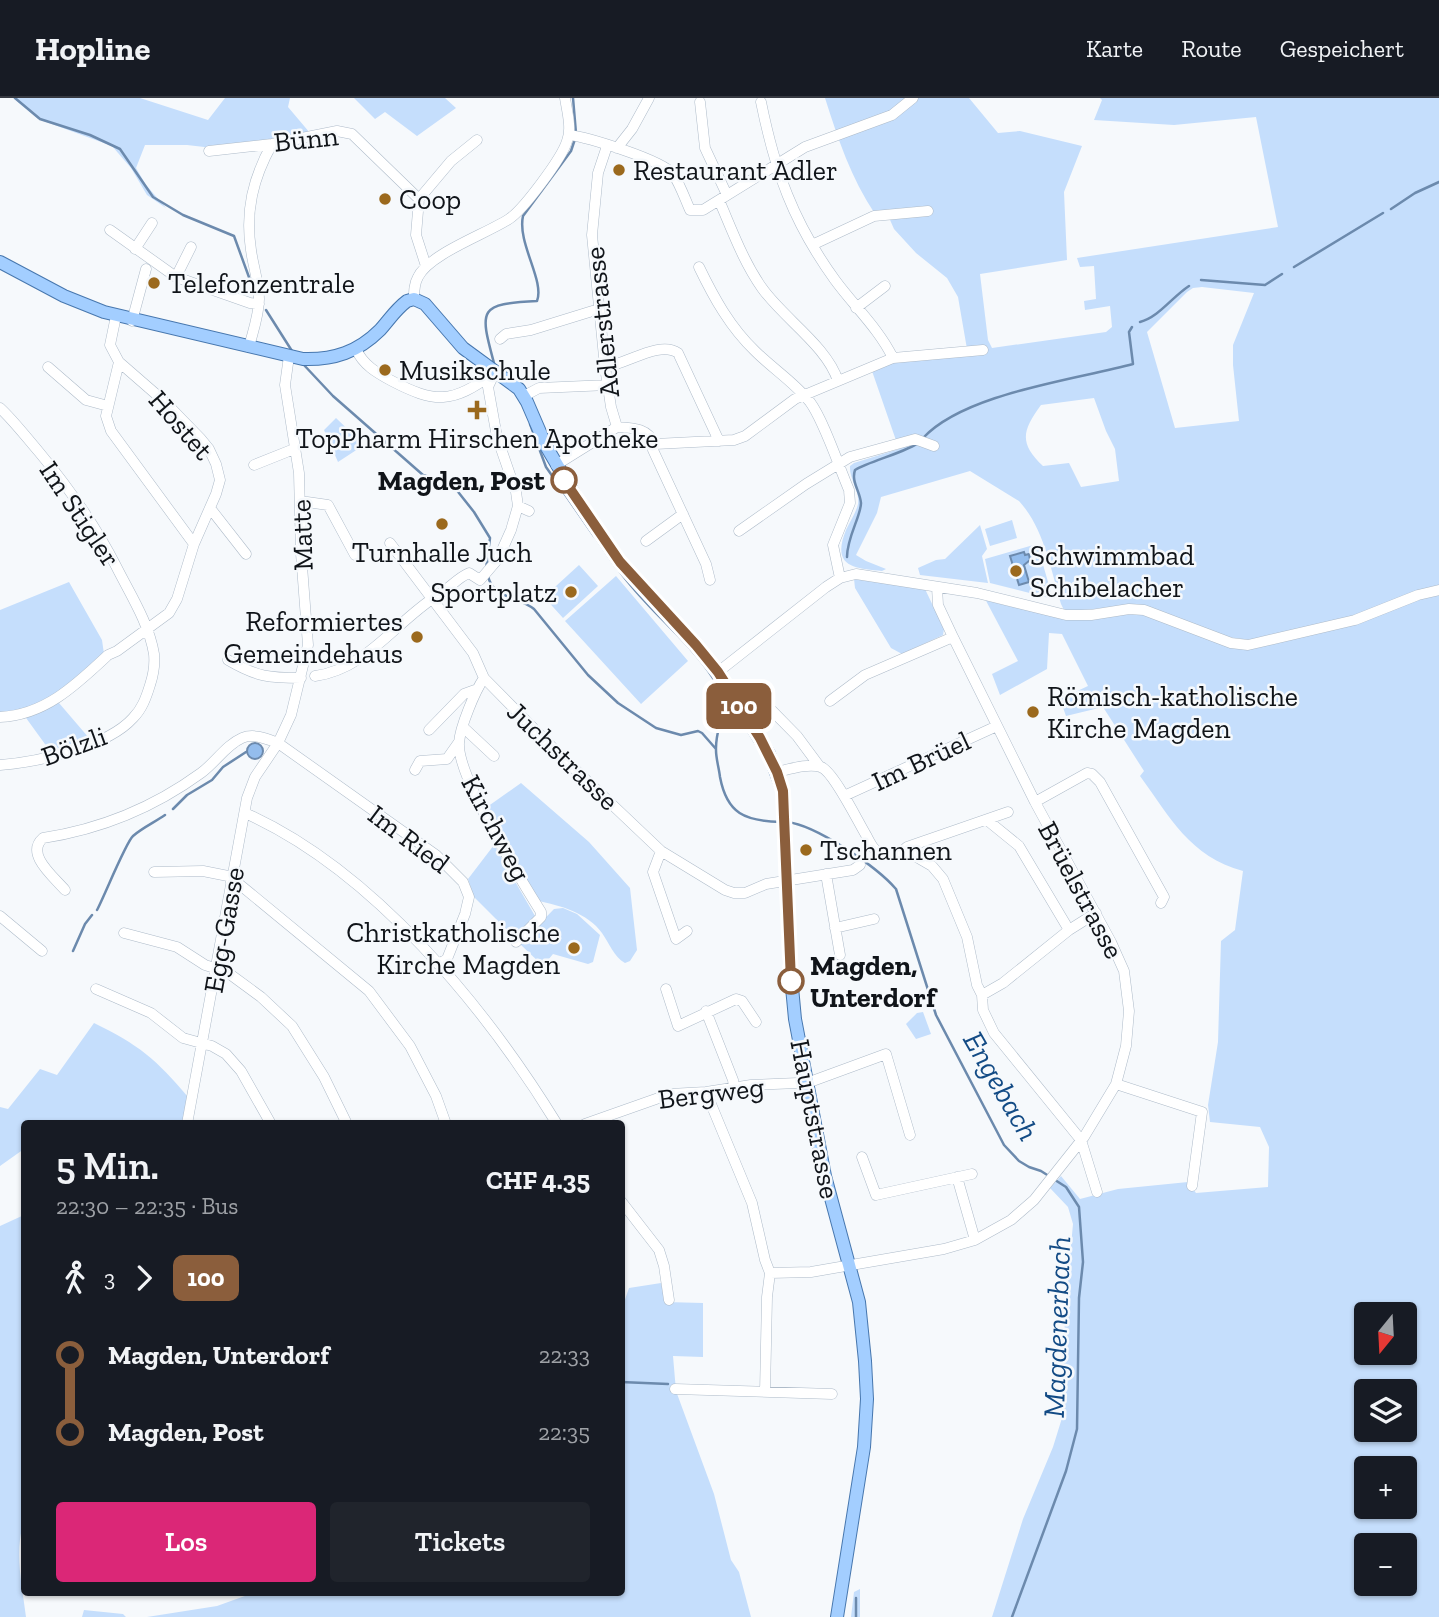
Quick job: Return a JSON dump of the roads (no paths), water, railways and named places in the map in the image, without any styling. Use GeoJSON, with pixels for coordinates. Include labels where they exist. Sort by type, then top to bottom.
{"type":"FeatureCollection","features":[{"type":"Feature","properties":{"kind":"main road"},"geometry":{"type":"LineString","coordinates":[[0,262],[76,302],[116,316],[294,357],[326,359],[356,349],[372,337],[402,304],[414,299]]}},
{"type":"Feature","properties":{"kind":"main road","name":"Hauptstrasse"},"geometry":{"type":"LineString","coordinates":[[414,299],[425,304],[472,356],[511,382],[524,396],[556,465],[620,562],[718,672],[760,738],[777,772],[783,791],[792,1000],[803,1083],[828,1189],[850,1265],[863,1332],[867,1399],[859,1480],[837,1617]]}},
{"type":"Feature","properties":{"kind":"street"},"geometry":{"type":"LineString","coordinates":[[565,98],[574,136]]}},
{"type":"Feature","properties":{"kind":"street","name":"Adlerstrasse"},"geometry":{"type":"LineString","coordinates":[[556,465],[617,427],[605,368],[592,223],[598,173],[612,147],[632,129],[649,98]]}},
{"type":"Feature","properties":{"kind":"street"},"geometry":{"type":"LineString","coordinates":[[574,136],[656,162],[672,174],[690,210],[703,210],[805,147],[892,115],[913,98]]}},
{"type":"Feature","properties":{"kind":"street"},"geometry":{"type":"LineString","coordinates":[[700,102],[705,148],[748,267],[764,291],[817,349],[838,381]]}},
{"type":"Feature","properties":{"kind":"street"},"geometry":{"type":"LineString","coordinates":[[761,102],[775,164],[798,221],[812,245],[893,358]]}},
{"type":"Feature","properties":{"kind":"street","name":"Bünn"},"geometry":{"type":"LineString","coordinates":[[209,151],[271,144],[337,131],[352,134],[419,199]]}},
{"type":"Feature","properties":{"kind":"street"},"geometry":{"type":"LineString","coordinates":[[414,299],[418,277],[426,266],[463,242],[491,230],[517,213],[574,136]]}},
{"type":"Feature","properties":{"kind":"street"},"geometry":{"type":"LineString","coordinates":[[426,266],[416,235],[419,199],[451,161],[477,140]]}},
{"type":"Feature","properties":{"kind":"street"},"geometry":{"type":"LineString","coordinates":[[249,347],[259,301],[248,219],[251,190],[271,144]]}},
{"type":"Feature","properties":{"kind":"street"},"geometry":{"type":"LineString","coordinates":[[812,245],[874,216],[928,211]]}},
{"type":"Feature","properties":{"kind":"street"},"geometry":{"type":"LineString","coordinates":[[135,249],[152,223]]}},
{"type":"Feature","properties":{"kind":"street"},"geometry":{"type":"LineString","coordinates":[[110,230],[176,277],[250,303],[259,301]]}},
{"type":"Feature","properties":{"kind":"street"},"geometry":{"type":"LineString","coordinates":[[176,277],[191,247]]}},
{"type":"Feature","properties":{"kind":"street"},"geometry":{"type":"LineString","coordinates":[[699,267],[724,315],[740,335],[812,405],[849,490],[849,503],[833,545],[841,578]]}},
{"type":"Feature","properties":{"kind":"street"},"geometry":{"type":"LineString","coordinates":[[132,321],[146,270]]}},
{"type":"Feature","properties":{"kind":"street"},"geometry":{"type":"LineString","coordinates":[[856,308],[885,286]]}},
{"type":"Feature","properties":{"kind":"street"},"geometry":{"type":"LineString","coordinates":[[500,339],[506,334],[531,330],[599,309]]}},
{"type":"Feature","properties":{"kind":"street"},"geometry":{"type":"LineString","coordinates":[[116,316],[110,345],[119,362],[107,406],[107,422],[194,544]]}},
{"type":"Feature","properties":{"kind":"street"},"geometry":{"type":"LineString","coordinates":[[605,368],[662,348],[670,348],[678,353],[719,442]]}},
{"type":"Feature","properties":{"kind":"street"},"geometry":{"type":"LineString","coordinates":[[356,349],[361,359],[382,375],[432,398],[453,396],[478,385],[495,372]]}},
{"type":"Feature","properties":{"kind":"street"},"geometry":{"type":"LineString","coordinates":[[655,444],[734,440],[745,436],[796,399],[893,358],[983,349]]}},
{"type":"Feature","properties":{"kind":"street","name":"Matte"},"geometry":{"type":"LineString","coordinates":[[278,743],[291,715],[308,645],[300,553],[299,473],[285,385],[294,357]]}},
{"type":"Feature","properties":{"kind":"street","name":"Hostet"},"geometry":{"type":"LineString","coordinates":[[0,717],[25,715],[50,703],[108,655],[169,613],[177,599],[194,544],[216,494],[220,480],[209,449],[165,402],[119,362]]}},
{"type":"Feature","properties":{"kind":"street"},"geometry":{"type":"LineString","coordinates":[[48,367],[86,400],[107,406]]}},
{"type":"Feature","properties":{"kind":"street"},"geometry":{"type":"LineString","coordinates":[[315,676],[338,670],[363,656],[430,599],[469,573],[480,580],[489,571],[512,530],[518,506],[516,492],[497,437],[490,400],[488,387],[495,372]]}},
{"type":"Feature","properties":{"kind":"street"},"geometry":{"type":"LineString","coordinates":[[524,396],[539,388],[608,385]]}},
{"type":"Feature","properties":{"kind":"street","name":"Im Stigler"},"geometry":{"type":"LineString","coordinates":[[0,408],[77,500],[106,545],[148,629]]}},
{"type":"Feature","properties":{"kind":"street"},"geometry":{"type":"LineString","coordinates":[[617,427],[639,428],[652,438],[655,444],[653,450],[706,564],[710,580]]}},
{"type":"Feature","properties":{"kind":"street"},"geometry":{"type":"LineString","coordinates":[[739,531],[838,463],[876,448],[925,442]]}},
{"type":"Feature","properties":{"kind":"street"},"geometry":{"type":"LineString","coordinates":[[254,465],[294,449]]}},
{"type":"Feature","properties":{"kind":"street"},"geometry":{"type":"LineString","coordinates":[[300,501],[328,505],[355,555]]}},
{"type":"Feature","properties":{"kind":"street"},"geometry":{"type":"LineString","coordinates":[[518,506],[529,511]]}},
{"type":"Feature","properties":{"kind":"street"},"geometry":{"type":"LineString","coordinates":[[210,508],[246,554]]}},
{"type":"Feature","properties":{"kind":"street"},"geometry":{"type":"LineString","coordinates":[[646,541],[684,514]]}},
{"type":"Feature","properties":{"kind":"street","name":"Juchstrasse"},"geometry":{"type":"LineString","coordinates":[[390,543],[472,653],[484,678],[661,851],[725,890],[745,893],[766,884],[853,870],[860,865]]}},
{"type":"Feature","properties":{"kind":"street"},"geometry":{"type":"LineString","coordinates":[[718,672],[826,587],[841,578],[856,574],[990,596],[1066,615],[1144,610],[1231,643],[1248,645],[1355,620],[1418,594],[1439,590]]}},
{"type":"Feature","properties":{"kind":"street","name":"Brüelstrasse"},"geometry":{"type":"LineString","coordinates":[[770,1273],[811,1272],[944,1249],[975,1240],[1011,1220],[1047,1185],[1082,1140],[1116,1084],[1126,1046],[1128,995],[1124,971],[1035,802],[953,637],[938,605],[937,587]]}},
{"type":"Feature","properties":{"kind":"street","name":"Bölzli"},"geometry":{"type":"LineString","coordinates":[[0,765],[56,756],[104,739],[132,720],[143,706],[153,676],[154,657],[148,629]]}},
{"type":"Feature","properties":{"kind":"street"},"geometry":{"type":"LineString","coordinates":[[830,701],[865,675],[953,637]]}},
{"type":"Feature","properties":{"kind":"street"},"geometry":{"type":"LineString","coordinates":[[228,660],[267,678],[301,678]]}},
{"type":"Feature","properties":{"kind":"street","name":"Kirchweg"},"geometry":{"type":"LineString","coordinates":[[415,771],[420,761],[447,759],[459,742],[475,690],[484,678]]}},
{"type":"Feature","properties":{"kind":"street"},"geometry":{"type":"LineString","coordinates":[[749,687],[797,736],[820,767],[828,773],[874,850],[884,855],[913,855],[925,861],[943,879],[967,937],[977,985],[982,995],[983,1010],[994,1033],[1082,1140],[1097,1192]]}},
{"type":"Feature","properties":{"kind":"street","name":"Kirchweg"},"geometry":{"type":"LineString","coordinates":[[429,730],[464,694],[475,690]]}},
{"type":"Feature","properties":{"kind":"street","name":"Im Brüel"},"geometry":{"type":"LineString","coordinates":[[844,796],[997,726]]}},
{"type":"Feature","properties":{"kind":"street","name":"Kirchweg"},"geometry":{"type":"LineString","coordinates":[[464,728],[495,756]]}},
{"type":"Feature","properties":{"kind":"street"},"geometry":{"type":"LineString","coordinates":[[65,890],[38,858],[35,849],[43,838],[98,827],[163,799],[204,771],[242,738],[259,736],[278,743]]}},
{"type":"Feature","properties":{"kind":"street","name":"Kirchweg"},"geometry":{"type":"LineString","coordinates":[[459,742],[466,774],[489,821],[541,912],[541,917],[516,942]]}},
{"type":"Feature","properties":{"kind":"street","name":"Egg-Gasse"},"geometry":{"type":"LineString","coordinates":[[188,1120],[247,797],[255,777],[278,743]]}},
{"type":"Feature","properties":{"kind":"street","name":"Im Ried"},"geometry":{"type":"LineString","coordinates":[[278,743],[436,855],[463,882],[469,897],[465,914],[447,959],[438,964]]}},
{"type":"Feature","properties":{"kind":"street"},"geometry":{"type":"LineString","coordinates":[[777,772],[798,767],[820,767]]}},
{"type":"Feature","properties":{"kind":"street"},"geometry":{"type":"LineString","coordinates":[[1035,802],[1087,774],[1092,774],[1100,782],[1164,897],[1161,903]]}},
{"type":"Feature","properties":{"kind":"street"},"geometry":{"type":"LineString","coordinates":[[245,813],[294,840],[346,877],[403,927],[438,964],[522,1069],[554,1120]]}},
{"type":"Feature","properties":{"kind":"street"},"geometry":{"type":"LineString","coordinates":[[901,853],[907,847],[1008,813]]}},
{"type":"Feature","properties":{"kind":"street"},"geometry":{"type":"LineString","coordinates":[[987,820],[1019,846],[1069,930]]}},
{"type":"Feature","properties":{"kind":"street"},"geometry":{"type":"LineString","coordinates":[[661,851],[653,872],[676,939],[687,931]]}},
{"type":"Feature","properties":{"kind":"street"},"geometry":{"type":"LineString","coordinates":[[154,872],[203,871],[232,879],[369,991],[410,1046],[436,1096],[445,1120]]}},
{"type":"Feature","properties":{"kind":"street"},"geometry":{"type":"LineString","coordinates":[[826,874],[840,955]]}},
{"type":"Feature","properties":{"kind":"street"},"geometry":{"type":"LineString","coordinates":[[982,995],[1003,983],[1069,930],[1096,914]]}},
{"type":"Feature","properties":{"kind":"street"},"geometry":{"type":"LineString","coordinates":[[0,916],[42,951]]}},
{"type":"Feature","properties":{"kind":"street"},"geometry":{"type":"LineString","coordinates":[[835,928],[874,919]]}},
{"type":"Feature","properties":{"kind":"street"},"geometry":{"type":"LineString","coordinates":[[124,933],[177,947],[205,965],[227,972],[261,997],[292,1026],[324,1077],[345,1120]]}},
{"type":"Feature","properties":{"kind":"street"},"geometry":{"type":"LineString","coordinates":[[96,989],[151,1013],[183,1038],[226,1054],[241,1070],[269,1120]]}},
{"type":"Feature","properties":{"kind":"street"},"geometry":{"type":"LineString","coordinates":[[666,989],[678,1026],[706,1011],[739,999],[755,1022]]}},
{"type":"Feature","properties":{"kind":"street"},"geometry":{"type":"LineString","coordinates":[[706,1011],[734,1087]]}},
{"type":"Feature","properties":{"kind":"street","name":"Bergweg"},"geometry":{"type":"LineString","coordinates":[[596,1120],[661,1096],[734,1087],[803,1083],[886,1054],[909,1135]]}},
{"type":"Feature","properties":{"kind":"street"},"geometry":{"type":"LineString","coordinates":[[1116,1084],[1202,1112],[1192,1186]]}},
{"type":"Feature","properties":{"kind":"street"},"geometry":{"type":"LineString","coordinates":[[706,1092],[749,1196],[770,1273],[765,1392]]}},
{"type":"Feature","properties":{"kind":"street"},"geometry":{"type":"LineString","coordinates":[[862,1157],[876,1195],[972,1174]]}},
{"type":"Feature","properties":{"kind":"street"},"geometry":{"type":"LineString","coordinates":[[957,1177],[975,1240]]}},
{"type":"Feature","properties":{"kind":"street"},"geometry":{"type":"LineString","coordinates":[[625,1206],[659,1250],[669,1300]]}},
{"type":"Feature","properties":{"kind":"street"},"geometry":{"type":"LineString","coordinates":[[675,1389],[832,1394]]}},
{"type":"Feature","properties":{"kind":"waterway"},"geometry":{"type":"LineString","coordinates":[[15,98],[40,119],[90,135],[120,149],[153,197],[183,215],[234,236],[254,291]]}},
{"type":"Feature","properties":{"kind":"waterway"},"geometry":{"type":"LineString","coordinates":[[573,98],[576,133]]}},
{"type":"Feature","properties":{"kind":"waterway"},"geometry":{"type":"LineString","coordinates":[[494,363],[486,331],[488,312],[504,304],[537,301],[537,283],[524,238],[523,216],[571,151],[575,139]]}},
{"type":"Feature","properties":{"kind":"waterway"},"geometry":{"type":"LineString","coordinates":[[1391,209],[1415,193],[1439,182]]}},
{"type":"Feature","properties":{"kind":"waterway"},"geometry":{"type":"LineString","coordinates":[[1294,267],[1383,213]]}},
{"type":"Feature","properties":{"kind":"waterway"},"geometry":{"type":"LineString","coordinates":[[1201,280],[1265,285],[1282,274]]}},
{"type":"Feature","properties":{"kind":"waterway"},"geometry":{"type":"LineString","coordinates":[[1140,322],[1153,316],[1189,286]]}},
{"type":"Feature","properties":{"kind":"waterway"},"geometry":{"type":"LineString","coordinates":[[266,310],[292,351]]}},
{"type":"Feature","properties":{"kind":"waterway"},"geometry":{"type":"LineString","coordinates":[[923,438],[942,423],[992,399],[1133,364],[1129,332],[1132,327]]}},
{"type":"Feature","properties":{"kind":"waterway"},"geometry":{"type":"LineString","coordinates":[[303,364],[333,396],[423,475],[444,481],[455,488],[490,538],[486,569]]}},
{"type":"Feature","properties":{"kind":"waterway"},"geometry":{"type":"LineString","coordinates":[[530,424],[546,467],[594,536]]}},
{"type":"Feature","properties":{"kind":"waterway"},"geometry":{"type":"LineString","coordinates":[[847,557],[861,503],[854,479],[855,470],[919,442]]}},
{"type":"Feature","properties":{"kind":"waterway"},"geometry":{"type":"LineString","coordinates":[[618,569],[703,663],[719,689],[723,707],[716,753],[727,800],[748,817],[781,822]]}},
{"type":"Feature","properties":{"kind":"waterway"},"geometry":{"type":"LineString","coordinates":[[488,576],[495,589],[534,609],[588,675],[618,703],[656,728],[681,735],[698,731],[716,749]]}},
{"type":"Feature","properties":{"kind":"waterway"},"geometry":{"type":"LineString","coordinates":[[173,809],[187,795],[212,780],[223,767],[246,752]]}},
{"type":"Feature","properties":{"kind":"waterway"},"geometry":{"type":"LineString","coordinates":[[97,910],[130,840],[165,815]]}},
{"type":"Feature","properties":{"kind":"waterway","name":"Magdenerbach"},"geometry":{"type":"LineString","coordinates":[[787,822],[814,831],[845,848],[896,889],[936,1015],[1004,1145],[1019,1161],[1066,1187],[1079,1207],[1083,1262],[1079,1298],[1077,1429],[1066,1471],[1012,1617]]}},
{"type":"Feature","properties":{"kind":"waterway"},"geometry":{"type":"LineString","coordinates":[[73,951],[92,915]]}},
{"type":"Feature","properties":{"kind":"waterway"},"geometry":{"type":"LineString","coordinates":[[625,1382],[668,1384]]}},
{"type":"Feature","properties":{"kind":"waterway"},"geometry":{"type":"LineString","coordinates":[[856,1598],[856,1617]]}},
{"type":"Feature","properties":{"kind":"place","name":"Restaurant Adler"},"geometry":{"type":"Point","coordinates":[619,170]}},
{"type":"Feature","properties":{"kind":"place","name":"Coop"},"geometry":{"type":"Point","coordinates":[385,199]}},
{"type":"Feature","properties":{"kind":"place","name":"Telefonzentrale"},"geometry":{"type":"Point","coordinates":[154,283]}},
{"type":"Feature","properties":{"kind":"place","name":"Musikschule"},"geometry":{"type":"Point","coordinates":[385,370]}},
{"type":"Feature","properties":{"kind":"place","name":"TopPharm Hirschen Apotheke"},"geometry":{"type":"Point","coordinates":[477,410]}},
{"type":"Feature","properties":{"kind":"place","name":"Magden, Post"},"geometry":{"type":"Point","coordinates":[564,480]}},
{"type":"Feature","properties":{"kind":"place","name":"Turnhalle Juch"},"geometry":{"type":"Point","coordinates":[442,524]}},
{"type":"Feature","properties":{"kind":"place","name":"Schwimmbad Schibelacher"},"geometry":{"type":"Point","coordinates":[1016,571]}},
{"type":"Feature","properties":{"kind":"place","name":"Sportplatz"},"geometry":{"type":"Point","coordinates":[571,592]}},
{"type":"Feature","properties":{"kind":"place","name":"Reformiertes Gemeindehaus"},"geometry":{"type":"Point","coordinates":[417,637]}},
{"type":"Feature","properties":{"kind":"place","name":"Römisch-katholische Kirche Magden"},"geometry":{"type":"Point","coordinates":[1033,712]}},
{"type":"Feature","properties":{"kind":"place","name":"Tschannen"},"geometry":{"type":"Point","coordinates":[806,850]}},
{"type":"Feature","properties":{"kind":"place","name":"Christkatholische Kirche Magden"},"geometry":{"type":"Point","coordinates":[574,948]}},
{"type":"Feature","properties":{"kind":"place","name":"Magden, Unterdorf"},"geometry":{"type":"Point","coordinates":[791,981]}},
{"type":"Feature","properties":{"kind":"water label","name":"Engebach"},"geometry":{"type":"Point","coordinates":[1001,1086]}}]}
